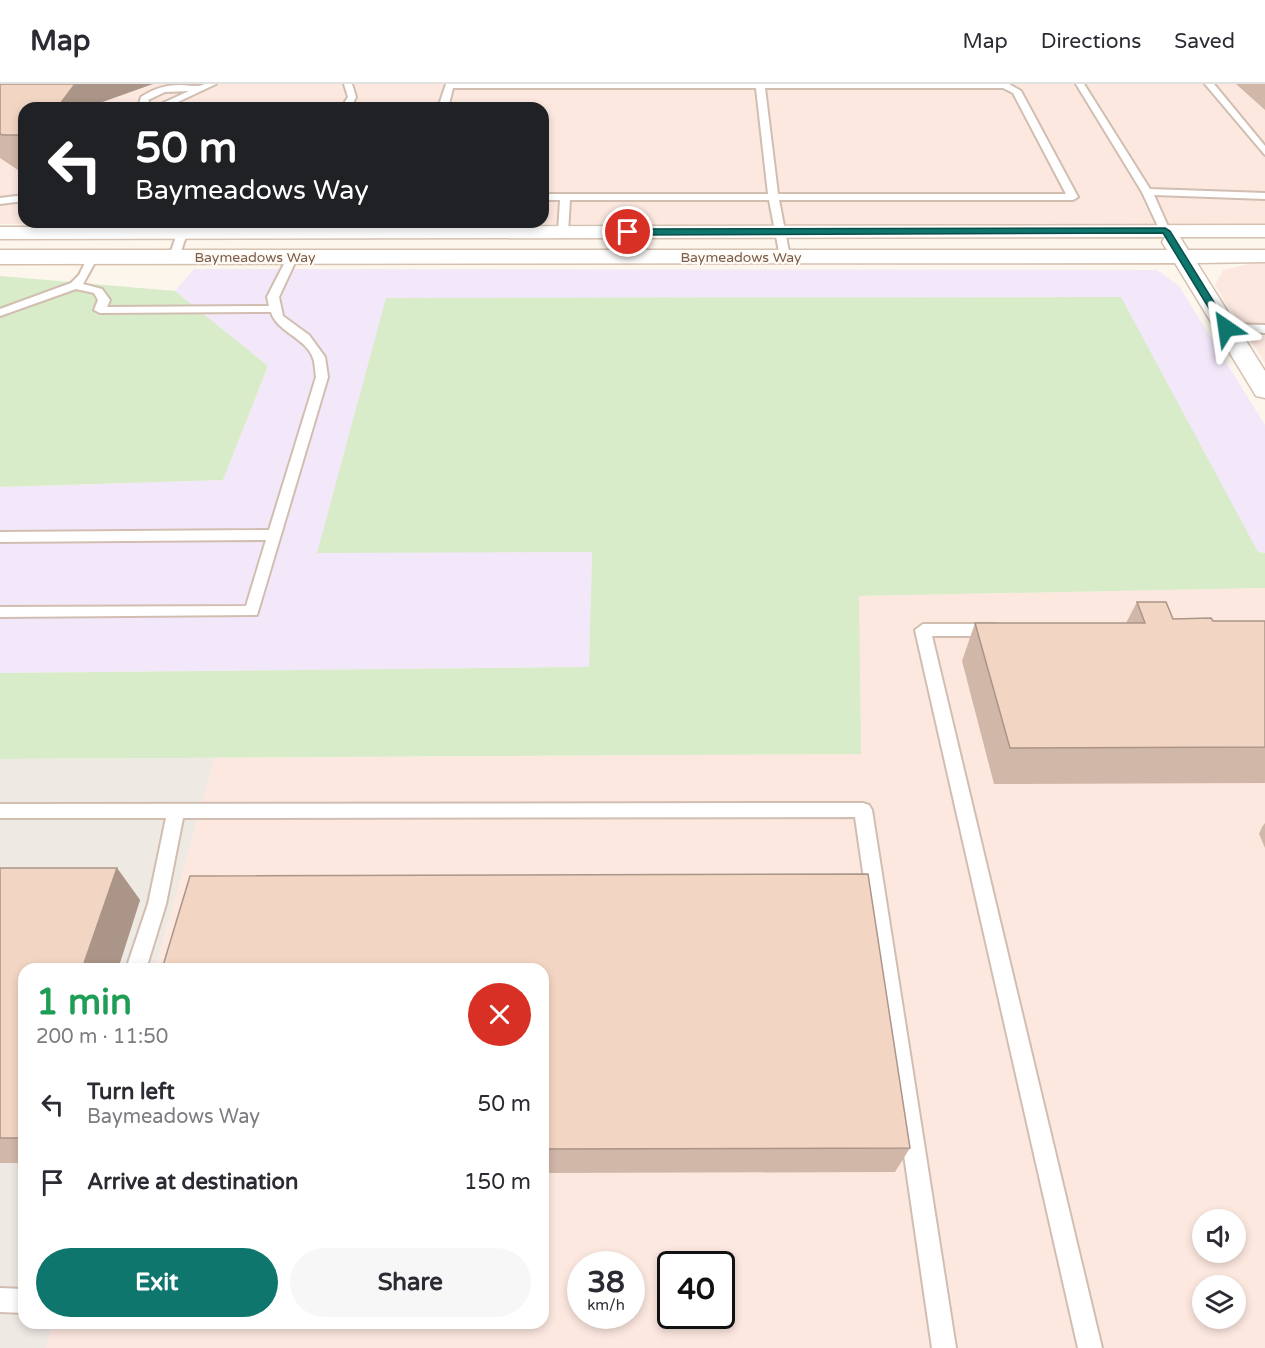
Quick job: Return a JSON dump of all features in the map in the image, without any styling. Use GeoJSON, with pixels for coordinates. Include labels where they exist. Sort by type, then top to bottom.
{"type":"FeatureCollection","features":[{"type":"Feature","properties":{"kind":"street","name":"Baymeadows Way"},"geometry":{"type":"LineString","coordinates":[[0,233],[154,228]]}},
{"type":"Feature","properties":{"kind":"street","name":"Baymeadows Way"},"geometry":{"type":"LineString","coordinates":[[261,228],[780,233],[1265,231]]}},
{"type":"Feature","properties":{"kind":"street"},"geometry":{"type":"LineString","coordinates":[[1165,231],[1265,391]]}},
{"type":"Feature","properties":{"kind":"street","name":"Baymeadows Way"},"geometry":{"type":"LineString","coordinates":[[0,257],[1265,256]]}},
{"type":"Feature","properties":{"kind":"lane"},"geometry":{"type":"LineString","coordinates":[[169,102],[197,88],[212,84]]}},
{"type":"Feature","properties":{"kind":"lane"},"geometry":{"type":"LineString","coordinates":[[348,84],[352,96],[348,102]]}},
{"type":"Feature","properties":{"kind":"lane"},"geometry":{"type":"LineString","coordinates":[[445,102],[450,84],[1004,85],[1017,91],[1073,197],[549,197]]}},
{"type":"Feature","properties":{"kind":"lane"},"geometry":{"type":"LineString","coordinates":[[760,84],[772,197],[785,257]]}},
{"type":"Feature","properties":{"kind":"lane"},"geometry":{"type":"LineString","coordinates":[[1080,84],[1147,192],[1165,231]]}},
{"type":"Feature","properties":{"kind":"lane"},"geometry":{"type":"LineString","coordinates":[[1209,84],[1265,152]]}},
{"type":"Feature","properties":{"kind":"lane"},"geometry":{"type":"LineString","coordinates":[[143,102],[153,92],[183,87],[197,88]]}},
{"type":"Feature","properties":{"kind":"lane"},"geometry":{"type":"LineString","coordinates":[[1147,192],[1265,196]]}},
{"type":"Feature","properties":{"kind":"lane"},"geometry":{"type":"LineString","coordinates":[[563,232],[565,197]]}},
{"type":"Feature","properties":{"kind":"lane"},"geometry":{"type":"LineString","coordinates":[[0,201],[18,199]]}},
{"type":"Feature","properties":{"kind":"lane"},"geometry":{"type":"LineString","coordinates":[[174,257],[185,228]]}},
{"type":"Feature","properties":{"kind":"lane"},"geometry":{"type":"LineString","coordinates":[[0,612],[252,611],[322,377],[319,357],[305,338],[278,316],[273,297],[293,256]]}},
{"type":"Feature","properties":{"kind":"lane"},"geometry":{"type":"LineString","coordinates":[[0,313],[75,285],[84,276],[93,257]]}},
{"type":"Feature","properties":{"kind":"lane"},"geometry":{"type":"LineString","coordinates":[[75,285],[98,291],[104,300],[100,310],[276,309]]}},
{"type":"Feature","properties":{"kind":"lane"},"geometry":{"type":"LineString","coordinates":[[1226,328],[1265,329]]}},
{"type":"Feature","properties":{"kind":"lane"},"geometry":{"type":"LineString","coordinates":[[0,537],[274,535]]}},
{"type":"Feature","properties":{"kind":"lane"},"geometry":{"type":"LineString","coordinates":[[1018,630],[923,630],[1090,1348]]}},
{"type":"Feature","properties":{"kind":"lane"},"geometry":{"type":"LineString","coordinates":[[0,811],[863,810],[944,1348]]}},
{"type":"Feature","properties":{"kind":"lane"},"geometry":{"type":"LineString","coordinates":[[137,963],[157,904],[176,811]]}},
{"type":"Feature","properties":{"kind":"shaded area"},"geometry":{"type":"Polygon","coordinates":[[[0,84],[1265,84],[1265,224],[549,224],[549,102],[18,102],[18,224],[0,224],[0,84]]]}},
{"type":"Feature","properties":{"kind":"shaded area"},"geometry":{"type":"Polygon","coordinates":[[[1253,263],[1265,263],[1265,363],[1215,285],[1223,270],[1253,263]]]}},
{"type":"Feature","properties":{"kind":"shaded area"},"geometry":{"type":"Polygon","coordinates":[[[194,269],[1157,270],[1179,286],[1265,425],[1265,553],[592,552],[589,667],[0,673],[0,487],[223,480],[268,366],[175,291],[194,269]]]}},
{"type":"Feature","properties":{"kind":"shaded area"},"geometry":{"type":"Polygon","coordinates":[[[1265,588],[1265,1348],[46,1348],[51,1329],[549,1329],[549,963],[157,963],[215,758],[860,754],[858,596],[1265,588]]]}},
{"type":"Feature","properties":{"kind":"shaded area"},"geometry":{"type":"Polygon","coordinates":[[[215,758],[157,963],[18,963],[18,1329],[51,1329],[46,1348],[0,1348],[0,759],[215,758]]]}},
{"type":"Feature","properties":{"kind":"green space"},"geometry":{"type":"Polygon","coordinates":[[[0,276],[175,291],[268,366],[223,480],[0,487],[0,276]]]}},
{"type":"Feature","properties":{"kind":"green space"},"geometry":{"type":"Polygon","coordinates":[[[1121,297],[1258,552],[1265,553],[1265,588],[859,596],[861,754],[0,759],[0,673],[589,667],[592,552],[317,553],[386,298],[1121,297]]]}},
{"type":"Feature","properties":{"kind":"building"},"geometry":{"type":"Polygon","coordinates":[[[0,84],[75,84],[62,102],[18,102],[18,135],[0,134],[0,84]]]}},
{"type":"Feature","properties":{"kind":"building"},"geometry":{"type":"Polygon","coordinates":[[[1137,602],[1166,602],[1173,619],[1211,618],[1213,621],[1265,621],[1265,747],[1010,748],[975,623],[1145,623],[1137,602]]]}},
{"type":"Feature","properties":{"kind":"building"},"geometry":{"type":"Polygon","coordinates":[[[0,868],[117,868],[84,963],[18,963],[18,1138],[0,1138],[0,868]]]}},
{"type":"Feature","properties":{"kind":"building"},"geometry":{"type":"Polygon","coordinates":[[[868,874],[910,1148],[549,1149],[549,963],[164,963],[190,876],[868,874]]]}},
{"type":"Feature","properties":{"kind":"route"},"geometry":{"type":"LineString","coordinates":[[628,232],[1165,231],[1226,328]]}}]}
